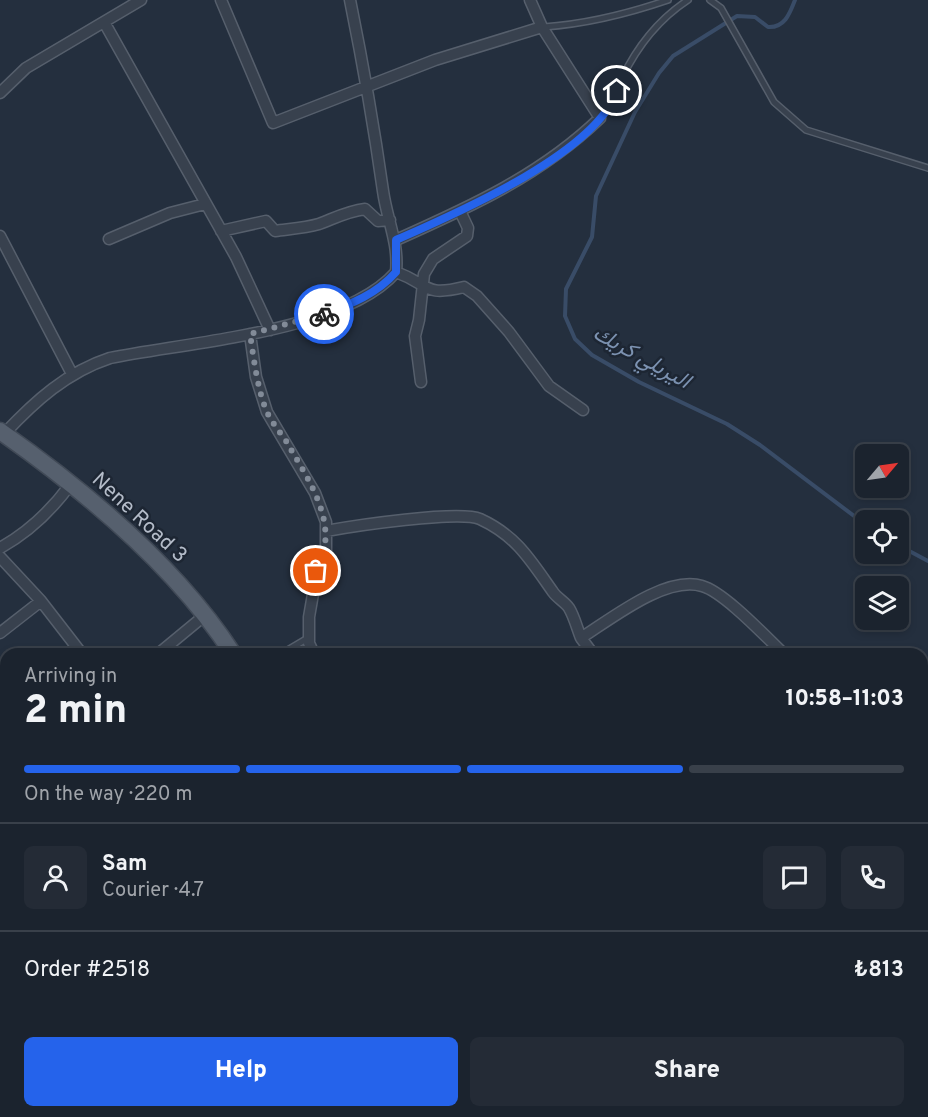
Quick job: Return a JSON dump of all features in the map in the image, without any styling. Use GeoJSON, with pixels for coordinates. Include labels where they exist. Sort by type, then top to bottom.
{"type":"FeatureCollection","features":[{"type":"Feature","properties":{"kind":"main road","name":"Nene Road 3"},"geometry":{"type":"LineString","coordinates":[[2,432],[118,523],[174,580],[228,648]]}},
{"type":"Feature","properties":{"kind":"street"},"geometry":{"type":"LineString","coordinates":[[0,93],[26,68],[141,0]]}},
{"type":"Feature","properties":{"kind":"street"},"geometry":{"type":"LineString","coordinates":[[221,0],[273,123],[435,60],[542,27]]}},
{"type":"Feature","properties":{"kind":"street"},"geometry":{"type":"LineString","coordinates":[[2,432],[72,374],[110,358],[250,334],[321,316],[359,300],[386,284],[396,272],[396,240],[383,194],[368,86],[350,0]]}},
{"type":"Feature","properties":{"kind":"street"},"geometry":{"type":"LineString","coordinates":[[396,240],[518,182],[575,141],[600,118],[542,27],[530,0]]}},
{"type":"Feature","properties":{"kind":"street"},"geometry":{"type":"LineString","coordinates":[[104,22],[236,257],[270,330]]}},
{"type":"Feature","properties":{"kind":"street"},"geometry":{"type":"LineString","coordinates":[[109,239],[171,213],[205,204]]}},
{"type":"Feature","properties":{"kind":"street"},"geometry":{"type":"LineString","coordinates":[[221,231],[266,221],[275,231],[291,229],[318,224],[347,211],[365,209],[378,221],[390,219]]}},
{"type":"Feature","properties":{"kind":"street"},"geometry":{"type":"LineString","coordinates":[[421,382],[415,336],[424,274],[433,259],[467,236],[468,228],[460,211]]}},
{"type":"Feature","properties":{"kind":"street"},"geometry":{"type":"LineString","coordinates":[[0,236],[72,374]]}},
{"type":"Feature","properties":{"kind":"street"},"geometry":{"type":"LineString","coordinates":[[396,272],[415,279],[427,291],[444,292],[464,287],[477,296],[534,364],[549,386],[583,410]]}},
{"type":"Feature","properties":{"kind":"street"},"geometry":{"type":"LineString","coordinates":[[250,334],[256,377],[267,412],[315,493],[326,522],[326,556],[316,571],[309,617],[309,637],[312,648]]}},
{"type":"Feature","properties":{"kind":"street"},"geometry":{"type":"LineString","coordinates":[[0,548],[25,534],[54,507],[70,485]]}},
{"type":"Feature","properties":{"kind":"street"},"geometry":{"type":"LineString","coordinates":[[326,531],[363,524],[432,518],[460,516],[479,519],[524,549],[555,594],[569,608],[581,638],[588,648]]}},
{"type":"Feature","properties":{"kind":"street"},"geometry":{"type":"LineString","coordinates":[[0,557],[41,601],[77,648]]}},
{"type":"Feature","properties":{"kind":"street"},"geometry":{"type":"LineString","coordinates":[[581,638],[654,593],[683,585],[703,586],[730,604],[769,648]]}},
{"type":"Feature","properties":{"kind":"street"},"geometry":{"type":"LineString","coordinates":[[0,633],[41,601]]}},
{"type":"Feature","properties":{"kind":"street"},"geometry":{"type":"LineString","coordinates":[[165,648],[204,616]]}},
{"type":"Feature","properties":{"kind":"lane"},"geometry":{"type":"LineString","coordinates":[[542,27],[580,24],[629,13],[668,0]]}},
{"type":"Feature","properties":{"kind":"lane"},"geometry":{"type":"LineString","coordinates":[[600,118],[613,103],[637,49],[669,12],[687,0]]}},
{"type":"Feature","properties":{"kind":"lane"},"geometry":{"type":"LineString","coordinates":[[710,0],[721,8],[774,102],[806,130],[928,168]]}},
{"type":"Feature","properties":{"kind":"lane"},"geometry":{"type":"LineString","coordinates":[[291,648],[309,637]]}},
{"type":"Feature","properties":{"kind":"waterway","name":"اليريلي كريك"},"geometry":{"type":"LineString","coordinates":[[795,0],[786,19],[779,25],[768,27],[755,17],[737,16],[673,56],[659,73],[635,112],[596,196],[592,237],[566,289],[565,316],[575,339],[592,355],[639,382],[727,424],[760,445],[855,517]]}},
{"type":"Feature","properties":{"kind":"waterway","name":"اليريلي كريك"},"geometry":{"type":"LineString","coordinates":[[909,551],[928,561]]}},
{"type":"Feature","properties":{"kind":"way so far"},"geometry":{"type":"LineString","coordinates":[[316,571],[326,556],[326,522],[315,493],[267,412],[256,377],[250,334],[298,323],[324,314]]}},
{"type":"Feature","properties":{"kind":"route"},"geometry":{"type":"LineString","coordinates":[[324,314],[359,300],[386,284],[396,272],[398,255],[396,240],[518,182],[575,141],[613,103],[617,91]]}}]}
